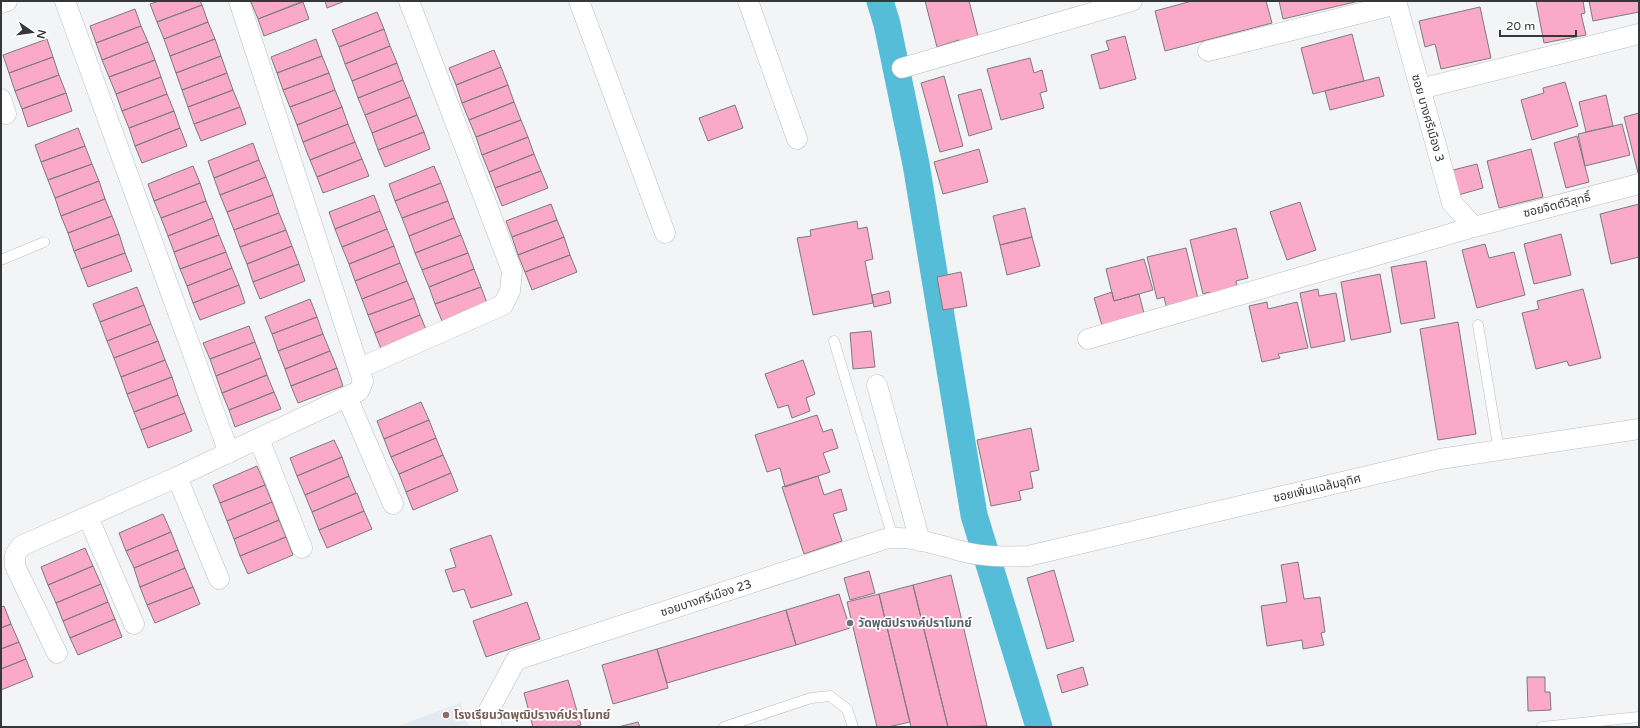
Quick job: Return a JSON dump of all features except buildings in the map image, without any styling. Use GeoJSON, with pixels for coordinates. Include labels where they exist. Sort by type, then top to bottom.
{"type":"FeatureCollection","features":[{"type":"Feature","properties":{"kind":"street"},"geometry":{"type":"LineString","coordinates":[[1,3],[7,1]]}},
{"type":"Feature","properties":{"kind":"street"},"geometry":{"type":"LineString","coordinates":[[65,1],[230,453]]}},
{"type":"Feature","properties":{"kind":"street"},"geometry":{"type":"LineString","coordinates":[[57,653],[15,566],[14,555],[21,546],[230,453],[359,391],[363,381],[239,1]]}},
{"type":"Feature","properties":{"kind":"street"},"geometry":{"type":"LineString","coordinates":[[360,368],[503,305],[510,291],[512,271],[409,1]]}},
{"type":"Feature","properties":{"kind":"street"},"geometry":{"type":"LineString","coordinates":[[579,1],[665,232]]}},
{"type":"Feature","properties":{"kind":"street"},"geometry":{"type":"LineString","coordinates":[[748,1],[797,139]]}},
{"type":"Feature","properties":{"kind":"street"},"geometry":{"type":"LineString","coordinates":[[902,68],[1132,1]]}},
{"type":"Feature","properties":{"kind":"street"},"geometry":{"type":"LineString","coordinates":[[1208,51],[1396,2]]}},
{"type":"Feature","properties":{"kind":"street","name":"ซอย บางศรีเมือง 3"},"geometry":{"type":"LineString","coordinates":[[1396,2],[1452,203],[1474,227]]}},
{"type":"Feature","properties":{"kind":"street"},"geometry":{"type":"LineString","coordinates":[[1420,89],[1639,34]]}},
{"type":"Feature","properties":{"kind":"street","name":"ซอยจิตต์วิสุทธิ์"},"geometry":{"type":"LineString","coordinates":[[1088,340],[1474,227],[1639,184]]}},
{"type":"Feature","properties":{"kind":"street"},"geometry":{"type":"LineString","coordinates":[[877,385],[920,541]]}},
{"type":"Feature","properties":{"kind":"street"},"geometry":{"type":"LineString","coordinates":[[347,396],[393,504]]}},
{"type":"Feature","properties":{"kind":"street","name":"ซอยเพิ่มแฉล้มอุทิศ"},"geometry":{"type":"LineString","coordinates":[[969,553],[998,557],[1028,556],[1440,459],[1639,429]]}},
{"type":"Feature","properties":{"kind":"street"},"geometry":{"type":"LineString","coordinates":[[259,439],[302,548]]}},
{"type":"Feature","properties":{"kind":"street"},"geometry":{"type":"LineString","coordinates":[[177,477],[219,579]]}},
{"type":"Feature","properties":{"kind":"street"},"geometry":{"type":"LineString","coordinates":[[88,517],[134,624]]}},
{"type":"Feature","properties":{"kind":"street","name":"ซอยบางศรีเมือง 23"},"geometry":{"type":"LineString","coordinates":[[492,727],[489,710],[516,660],[893,538],[907,538],[969,553]]}},
{"type":"Feature","properties":{"kind":"lane"},"geometry":{"type":"LineString","coordinates":[[1,260],[44,242]]}},
{"type":"Feature","properties":{"kind":"lane"},"geometry":{"type":"LineString","coordinates":[[1478,325],[1499,451]]}},
{"type":"Feature","properties":{"kind":"lane"},"geometry":{"type":"LineString","coordinates":[[834,341],[893,538]]}},
{"type":"Feature","properties":{"kind":"lane"},"geometry":{"type":"LineString","coordinates":[[724,727],[811,698],[830,696],[847,709],[853,727]]}},
{"type":"Feature","properties":{"kind":"lane"},"geometry":{"type":"LineString","coordinates":[[1542,727],[1639,717]]}},
{"type":"Feature","properties":{"kind":"shaded area","name":"โรงเรียนวัดพุฒิปรางค์ปราโมทย์"},"geometry":{"type":"Polygon","coordinates":[[[460,703],[469,727],[396,727],[460,703]]]}},
{"type":"Feature","properties":{"kind":"waterway"},"geometry":{"type":"LineString","coordinates":[[880,1],[887,24],[916,164],[974,515],[1039,727]]}},
{"type":"Feature","properties":{"kind":"place","name":"วัดพุฒิปรางค์ปราโมทย์"},"geometry":{"type":"Point","coordinates":[850,623]}},
{"type":"Feature","properties":{"kind":"place","name":"โรงเรียนวัดพุฒิปรางค์ปราโมทย์"},"geometry":{"type":"Point","coordinates":[446,715]}}]}
